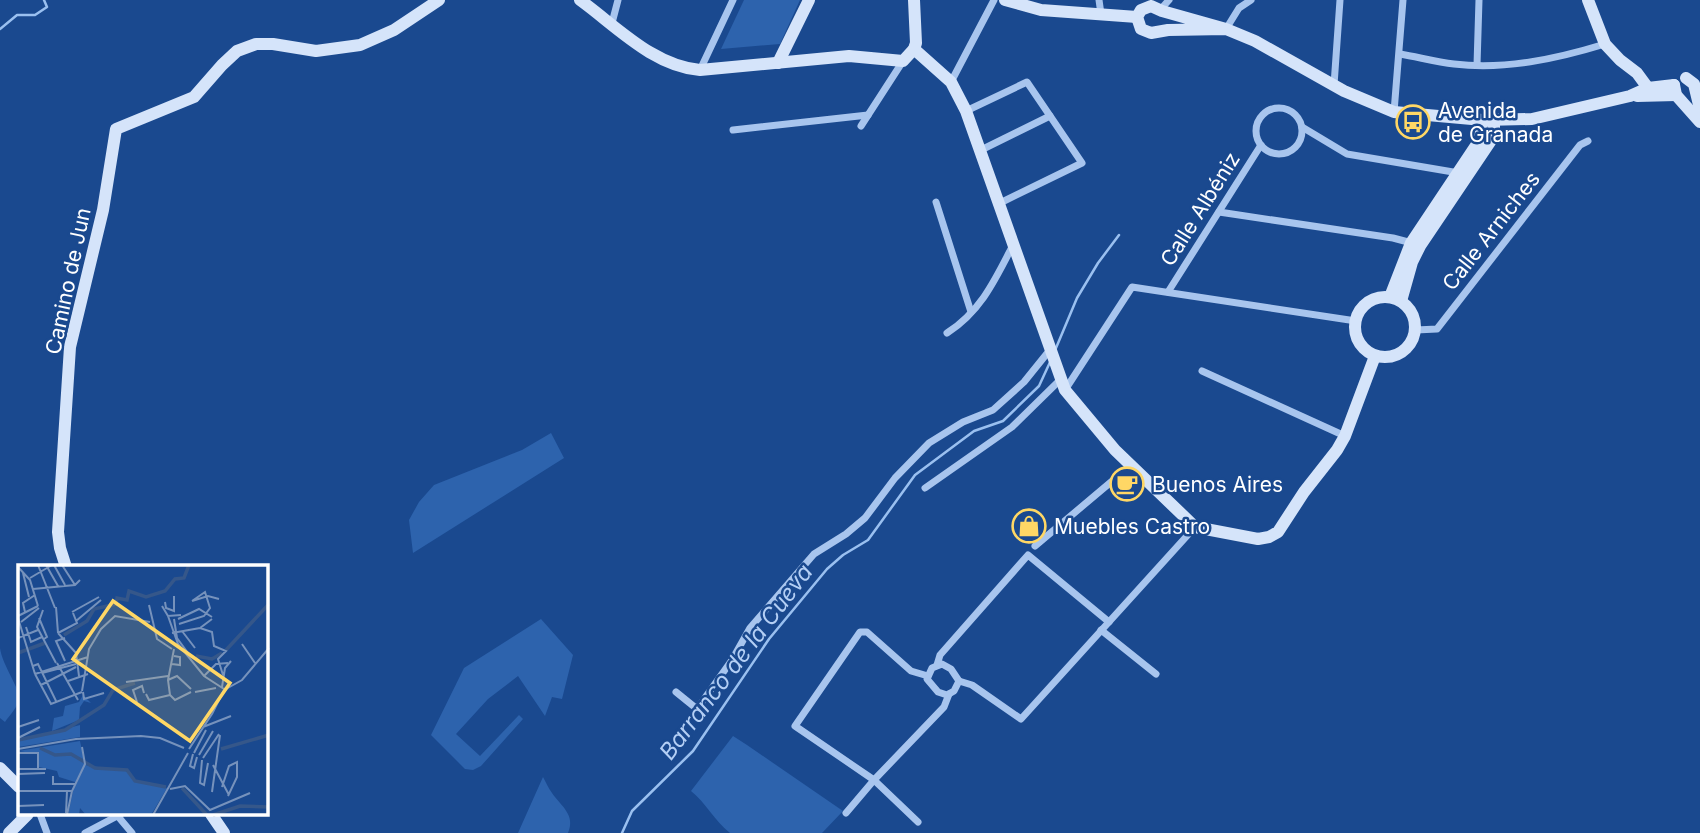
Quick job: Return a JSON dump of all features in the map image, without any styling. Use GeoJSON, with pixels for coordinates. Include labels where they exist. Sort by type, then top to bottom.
{"type":"FeatureCollection","features":[{"type":"Feature","properties":{"kind":"street","name":"Camino de Jun"},"geometry":{"type":"LineString","coordinates":[[65,565],[58,532],[70,347],[103,210],[116,129],[194,97],[237,51],[256,44],[316,51],[360,45],[394,30],[439,0]]}},
{"type":"Feature","properties":{"kind":"street"},"geometry":{"type":"LineString","coordinates":[[580,0],[640,46],[677,67],[700,70],[849,56],[903,61]]}},
{"type":"Feature","properties":{"kind":"street"},"geometry":{"type":"LineString","coordinates":[[612,23],[618,0]]}},
{"type":"Feature","properties":{"kind":"street"},"geometry":{"type":"LineString","coordinates":[[700,70],[733,0]]}},
{"type":"Feature","properties":{"kind":"street"},"geometry":{"type":"LineString","coordinates":[[778,64],[809,0]]}},
{"type":"Feature","properties":{"kind":"street"},"geometry":{"type":"LineString","coordinates":[[861,126],[903,61],[914,49],[914,0]]}},
{"type":"Feature","properties":{"kind":"street"},"geometry":{"type":"LineString","coordinates":[[951,82],[994,0]]}},
{"type":"Feature","properties":{"kind":"street"},"geometry":{"type":"LineString","coordinates":[[1005,0],[1041,10],[1137,16]]}},
{"type":"Feature","properties":{"kind":"street"},"geometry":{"type":"LineString","coordinates":[[1099,0],[1101,14]]}},
{"type":"Feature","properties":{"kind":"street"},"geometry":{"type":"LineString","coordinates":[[1226,29],[1239,8],[1251,0]]}},
{"type":"Feature","properties":{"kind":"street"},"geometry":{"type":"LineString","coordinates":[[1334,85],[1340,0]]}},
{"type":"Feature","properties":{"kind":"street"},"geometry":{"type":"LineString","coordinates":[[1394,112],[1403,0]]}},
{"type":"Feature","properties":{"kind":"street"},"geometry":{"type":"LineString","coordinates":[[1477,65],[1479,0]]}},
{"type":"Feature","properties":{"kind":"street"},"geometry":{"type":"LineString","coordinates":[[1588,0],[1605,44],[1619,60],[1637,73],[1648,88]]}},
{"type":"Feature","properties":{"kind":"street"},"geometry":{"type":"LineString","coordinates":[[1226,29],[1151,33],[1141,29],[1137,24],[1137,16],[1146,7],[1164,7],[1226,29],[1255,41],[1334,85],[1394,112],[1489,120],[1532,119],[1630,96],[1687,88],[1700,74]]}},
{"type":"Feature","properties":{"kind":"street"},"geometry":{"type":"LineString","coordinates":[[1158,31],[1164,24],[1164,7]]}},
{"type":"Feature","properties":{"kind":"street"},"geometry":{"type":"LineString","coordinates":[[1400,54],[1454,64],[1508,65],[1560,58],[1605,44]]}},
{"type":"Feature","properties":{"kind":"street"},"geometry":{"type":"LineString","coordinates":[[914,49],[951,82],[966,111],[1049,351],[1063,384],[1130,466],[1195,527],[1252,539],[1264,539],[1282,528],[1304,492],[1345,436],[1375,356]]}},
{"type":"Feature","properties":{"kind":"street"},"geometry":{"type":"LineString","coordinates":[[966,111],[1027,82],[1082,163],[1000,203]]}},
{"type":"Feature","properties":{"kind":"street"},"geometry":{"type":"LineString","coordinates":[[1630,96],[1648,88],[1687,88]]}},
{"type":"Feature","properties":{"kind":"street"},"geometry":{"type":"LineString","coordinates":[[1687,88],[1700,109]]}},
{"type":"Feature","properties":{"kind":"street"},"geometry":{"type":"LineString","coordinates":[[1687,88],[1700,122]]}},
{"type":"Feature","properties":{"kind":"street"},"geometry":{"type":"LineString","coordinates":[[1302,127],[1300,142],[1288,153],[1273,153],[1261,145],[1256,130],[1261,116],[1274,108],[1289,110],[1295,114],[1302,127],[1348,154],[1462,175]]}},
{"type":"Feature","properties":{"kind":"street"},"geometry":{"type":"LineString","coordinates":[[733,130],[868,115]]}},
{"type":"Feature","properties":{"kind":"street"},"geometry":{"type":"LineString","coordinates":[[981,150],[1050,116]]}},
{"type":"Feature","properties":{"kind":"street"},"geometry":{"type":"LineString","coordinates":[[1396,299],[1415,244],[1462,175],[1489,120]]}},
{"type":"Feature","properties":{"kind":"street","name":"Calle Arniches"},"geometry":{"type":"LineString","coordinates":[[1416,330],[1437,329],[1580,145],[1588,141]]}},
{"type":"Feature","properties":{"kind":"street","name":"Calle Albéniz"},"geometry":{"type":"LineString","coordinates":[[1168,292],[1261,145]]}},
{"type":"Feature","properties":{"kind":"street"},"geometry":{"type":"LineString","coordinates":[[936,202],[971,312]]}},
{"type":"Feature","properties":{"kind":"street"},"geometry":{"type":"LineString","coordinates":[[1219,212],[1415,244]]}},
{"type":"Feature","properties":{"kind":"street"},"geometry":{"type":"LineString","coordinates":[[947,332],[963,323],[987,295],[1014,244]]}},
{"type":"Feature","properties":{"kind":"street"},"geometry":{"type":"LineString","coordinates":[[925,488],[1012,427],[1063,384],[1132,287],[1356,321]]}},
{"type":"Feature","properties":{"kind":"street"},"geometry":{"type":"LineString","coordinates":[[1381,297],[1396,299],[1409,308],[1415,318],[1416,330],[1413,341],[1406,349],[1397,356],[1386,358],[1375,356],[1360,345],[1356,337],[1356,321],[1365,304],[1381,297]]}},
{"type":"Feature","properties":{"kind":"street"},"geometry":{"type":"LineString","coordinates":[[676,692],[697,709],[732,660],[750,628],[814,554],[846,534],[865,518],[895,478],[929,443],[963,422],[993,410],[1024,382],[1049,351]]}},
{"type":"Feature","properties":{"kind":"street"},"geometry":{"type":"LineString","coordinates":[[1202,371],[1345,436]]}},
{"type":"Feature","properties":{"kind":"street"},"geometry":{"type":"LineString","coordinates":[[1035,546],[1130,466]]}},
{"type":"Feature","properties":{"kind":"street"},"geometry":{"type":"LineString","coordinates":[[937,665],[947,666],[958,681],[972,685],[1021,719],[1195,527]]}},
{"type":"Feature","properties":{"kind":"street"},"geometry":{"type":"LineString","coordinates":[[949,694],[942,695],[933,688],[928,676],[937,665],[940,655],[1028,555],[1109,622]]}},
{"type":"Feature","properties":{"kind":"street"},"geometry":{"type":"LineString","coordinates":[[1101,630],[1156,674]]}},
{"type":"Feature","properties":{"kind":"street"},"geometry":{"type":"LineString","coordinates":[[918,822],[874,779],[795,726],[860,632],[867,632],[911,671],[928,676]]}},
{"type":"Feature","properties":{"kind":"street"},"geometry":{"type":"LineString","coordinates":[[846,813],[874,779],[944,707],[958,681]]}},
{"type":"Feature","properties":{"kind":"street"},"geometry":{"type":"LineString","coordinates":[[0,768],[18,786]]}},
{"type":"Feature","properties":{"kind":"street"},"geometry":{"type":"LineString","coordinates":[[9,833],[26,816]]}},
{"type":"Feature","properties":{"kind":"street"},"geometry":{"type":"LineString","coordinates":[[41,816],[47,833]]}},
{"type":"Feature","properties":{"kind":"street"},"geometry":{"type":"LineString","coordinates":[[85,833],[116,816]]}},
{"type":"Feature","properties":{"kind":"street"},"geometry":{"type":"LineString","coordinates":[[119,816],[132,833]]}},
{"type":"Feature","properties":{"kind":"street"},"geometry":{"type":"LineString","coordinates":[[212,816],[224,833]]}},
{"type":"Feature","properties":{"kind":"shaded area"},"geometry":{"type":"Polygon","coordinates":[[[744,0],[800,0],[780,44],[721,49],[744,0]]]}},
{"type":"Feature","properties":{"kind":"shaded area"},"geometry":{"type":"Polygon","coordinates":[[[551,433],[564,458],[413,553],[409,520],[419,502],[434,485],[522,450],[551,433]]]}},
{"type":"Feature","properties":{"kind":"shaded area"},"geometry":{"type":"Polygon","coordinates":[[[541,619],[573,655],[562,699],[552,697],[545,716],[518,676],[488,699],[456,734],[480,756],[519,715],[523,719],[481,766],[473,770],[465,769],[431,735],[464,668],[541,619]]]}},
{"type":"Feature","properties":{"kind":"shaded area"},"geometry":{"type":"Polygon","coordinates":[[[0,648],[18,693],[18,702],[5,722],[0,718],[0,648]]]}},
{"type":"Feature","properties":{"kind":"shaded area"},"geometry":{"type":"Polygon","coordinates":[[[733,736],[843,811],[822,833],[730,833],[691,791],[733,736]]]}},
{"type":"Feature","properties":{"kind":"shaded area"},"geometry":{"type":"Polygon","coordinates":[[[543,777],[569,816],[568,833],[518,833],[543,777]]]}},
{"type":"Feature","properties":{"kind":"waterway"},"geometry":{"type":"LineString","coordinates":[[0,29],[17,15],[35,15],[47,7],[44,0]]}},
{"type":"Feature","properties":{"kind":"waterway","name":"Barranco de la Cueva"},"geometry":{"type":"LineString","coordinates":[[1056,348],[1077,298],[1119,235]]}},
{"type":"Feature","properties":{"kind":"waterway","name":"Barranco de la Cueva"},"geometry":{"type":"LineString","coordinates":[[622,833],[632,811],[693,751],[769,639],[827,569],[843,555],[868,540],[915,475],[974,431],[1003,421],[1039,386],[1051,360]]}},
{"type":"Feature","properties":{"kind":"place","name":"Avenida de Granada"},"geometry":{"type":"Point","coordinates":[1413,122]}},
{"type":"Feature","properties":{"kind":"place","name":"Buenos Aires"},"geometry":{"type":"Point","coordinates":[1127,484]}},
{"type":"Feature","properties":{"kind":"place","name":"Muebles Castro"},"geometry":{"type":"Point","coordinates":[1029,526]}}]}
